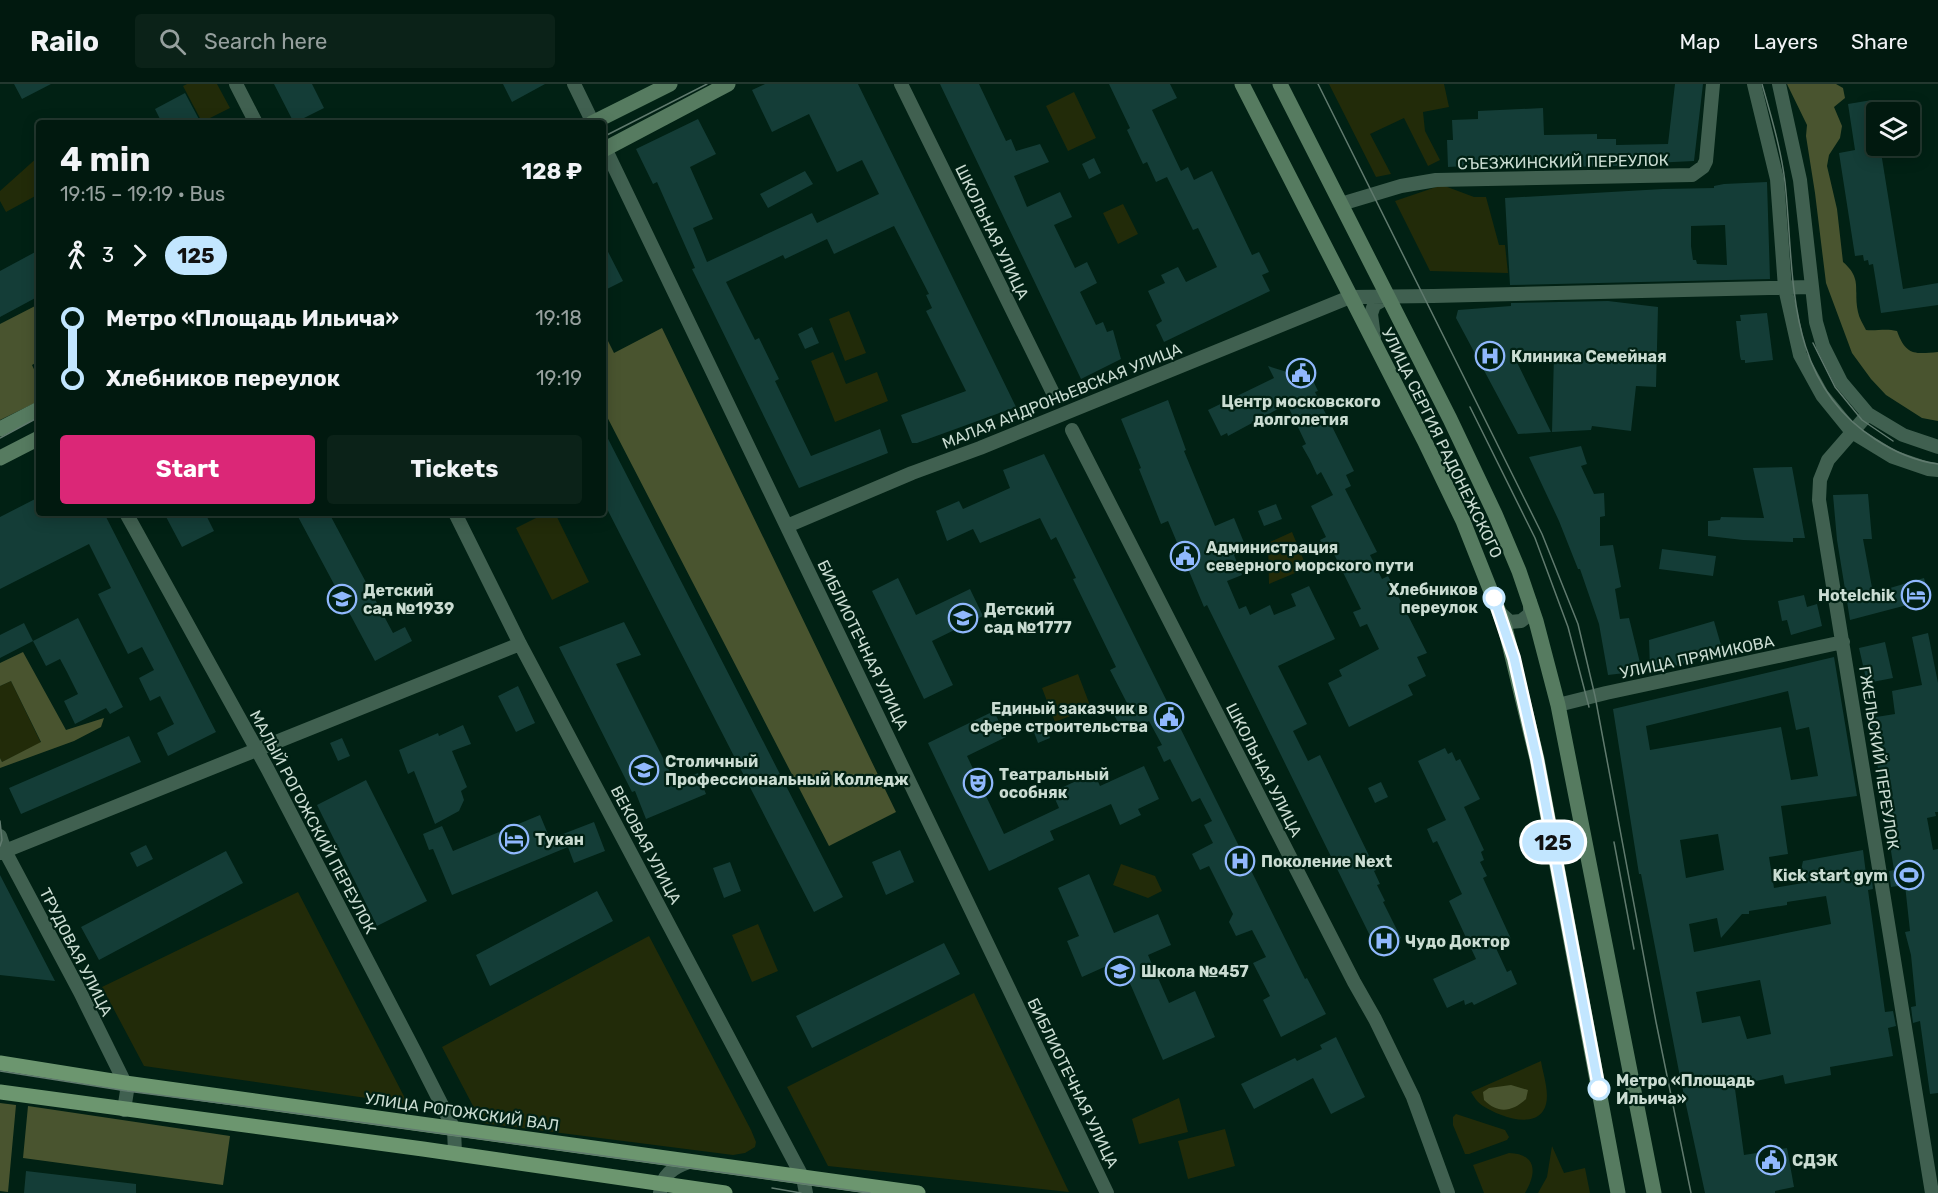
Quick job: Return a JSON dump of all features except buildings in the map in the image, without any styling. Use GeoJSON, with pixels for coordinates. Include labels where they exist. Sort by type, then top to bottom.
{"type":"FeatureCollection","features":[{"type":"Feature","properties":{"kind":"main road"},"geometry":{"type":"LineString","coordinates":[[599,120],[670,84]]}},
{"type":"Feature","properties":{"kind":"main road"},"geometry":{"type":"LineString","coordinates":[[606,147],[728,84]]}},
{"type":"Feature","properties":{"kind":"main road","name":"УЛИЦА СЕРГИЯ РАДОНЕЖСКОГО"},"geometry":{"type":"LineString","coordinates":[[1242,84],[1424,440],[1463,521],[1500,613],[1514,658],[1537,759],[1617,1193]]}},
{"type":"Feature","properties":{"kind":"main road","name":"УЛИЦА СЕРГИЯ РАДОНЕЖСКОГО"},"geometry":{"type":"LineString","coordinates":[[1280,84],[1495,514],[1530,601],[1545,648],[1558,705],[1654,1193]]}},
{"type":"Feature","properties":{"kind":"main road"},"geometry":{"type":"LineString","coordinates":[[0,429],[36,411]]}},
{"type":"Feature","properties":{"kind":"main road"},"geometry":{"type":"LineString","coordinates":[[0,458],[36,440]]}},
{"type":"Feature","properties":{"kind":"main road","name":"УЛИЦА РОГОЖСКИЙ ВАЛ"},"geometry":{"type":"LineString","coordinates":[[0,1063],[125,1083],[689,1162],[805,1186],[918,1193]]}},
{"type":"Feature","properties":{"kind":"main road"},"geometry":{"type":"LineString","coordinates":[[0,1092],[455,1153],[660,1188],[725,1193]]}},
{"type":"Feature","properties":{"kind":"street"},"geometry":{"type":"LineString","coordinates":[[236,84],[254,120]]}},
{"type":"Feature","properties":{"kind":"street"},"geometry":{"type":"LineString","coordinates":[[573,84],[591,120]]}},
{"type":"Feature","properties":{"kind":"street","name":"ШКОЛЬНАЯ УЛИЦА"},"geometry":{"type":"LineString","coordinates":[[901,84],[1054,395]]}},
{"type":"Feature","properties":{"kind":"street","name":"СЪЕЗЖИНСКИЙ ПЕРЕУЛОК"},"geometry":{"type":"LineString","coordinates":[[1341,204],[1401,186],[1436,180],[1692,175],[1703,167],[1706,160],[1713,84]]}},
{"type":"Feature","properties":{"kind":"street"},"geometry":{"type":"LineString","coordinates":[[1754,84],[1777,179],[1785,288],[1800,355],[1822,395],[1852,432],[1893,457],[1928,469],[1938,470]]}},
{"type":"Feature","properties":{"kind":"street"},"geometry":{"type":"LineString","coordinates":[[1779,84],[1800,180],[1816,322],[1822,346],[1841,382],[1868,414],[1903,435],[1938,447]]}},
{"type":"Feature","properties":{"kind":"street","name":"БИБЛИОТЕЧНАЯ УЛИЦА"},"geometry":{"type":"LineString","coordinates":[[606,152],[1107,1193]]}},
{"type":"Feature","properties":{"kind":"street"},"geometry":{"type":"LineString","coordinates":[[1350,297],[1812,287]]}},
{"type":"Feature","properties":{"kind":"street","name":"МАЛАЯ АНДРОНЬЕВСКАЯ УЛИЦА"},"geometry":{"type":"LineString","coordinates":[[787,526],[912,473],[980,448],[1350,297]]}},
{"type":"Feature","properties":{"kind":"street"},"geometry":{"type":"LineString","coordinates":[[1377,351],[1371,314],[1374,305],[1388,297]]}},
{"type":"Feature","properties":{"kind":"street","name":"ГЖЕЛЬСКИЙ ПЕРЕУЛОК"},"geometry":{"type":"LineString","coordinates":[[1868,414],[1828,460],[1820,480],[1819,500],[1844,642],[1932,1193]]}},
{"type":"Feature","properties":{"kind":"street","name":"ШКОЛЬНАЯ УЛИЦА"},"geometry":{"type":"LineString","coordinates":[[1072,430],[1375,1019],[1413,1097],[1448,1193]]}},
{"type":"Feature","properties":{"kind":"street","name":"МАЛЫЙ РОГОЖСКИЙ ПЕРЕУЛОК"},"geometry":{"type":"LineString","coordinates":[[128,516],[257,749],[454,1129],[455,1153]]}},
{"type":"Feature","properties":{"kind":"street","name":"ВЕКОВАЯ УЛИЦА"},"geometry":{"type":"LineString","coordinates":[[456,516],[520,644],[805,1186]]}},
{"type":"Feature","properties":{"kind":"street"},"geometry":{"type":"LineString","coordinates":[[1500,613],[1510,622],[1521,621],[1530,614],[1530,601]]}},
{"type":"Feature","properties":{"kind":"street","name":"УЛИЦА ПРЯМИКОВА"},"geometry":{"type":"LineString","coordinates":[[1558,705],[1844,642]]}},
{"type":"Feature","properties":{"kind":"street"},"geometry":{"type":"LineString","coordinates":[[3,852],[520,644]]}},
{"type":"Feature","properties":{"kind":"street","name":"ТРУДОВАЯ УЛИЦА"},"geometry":{"type":"LineString","coordinates":[[0,836],[3,852],[80,992],[125,1083]]}},
{"type":"Feature","properties":{"kind":"street"},"geometry":{"type":"LineString","coordinates":[[124,1110],[127,1091],[125,1083]]}},
{"type":"Feature","properties":{"kind":"street"},"geometry":{"type":"LineString","coordinates":[[660,1188],[675,1167],[689,1162]]}},
{"type":"Feature","properties":{"kind":"green space"},"geometry":{"type":"Polygon","coordinates":[[[217,84],[230,108],[206,120],[201,120],[183,86],[217,84]]]}},
{"type":"Feature","properties":{"kind":"green space"},"geometry":{"type":"Polygon","coordinates":[[[1329,84],[1444,84],[1449,107],[1423,112],[1425,131],[1440,160],[1428,166],[1404,118],[1370,134],[1391,174],[1376,177],[1329,84]]]}},
{"type":"Feature","properties":{"kind":"green space"},"geometry":{"type":"Polygon","coordinates":[[[1787,84],[1836,84],[1843,88],[1845,98],[1834,107],[1842,126],[1840,138],[1829,155],[1827,166],[1837,209],[1843,262],[1855,279],[1858,312],[1866,330],[1897,331],[1904,345],[1912,352],[1938,352],[1938,421],[1922,418],[1886,395],[1852,353],[1826,283],[1806,136],[1807,125],[1787,84]]]}},
{"type":"Feature","properties":{"kind":"green space"},"geometry":{"type":"Polygon","coordinates":[[[1074,92],[1096,138],[1068,151],[1046,106],[1074,92]]]}},
{"type":"Feature","properties":{"kind":"green space"},"geometry":{"type":"Polygon","coordinates":[[[36,159],[36,196],[6,212],[0,201],[0,191],[36,159]]]}},
{"type":"Feature","properties":{"kind":"green space"},"geometry":{"type":"Polygon","coordinates":[[[1442,185],[1474,197],[1486,197],[1499,245],[1505,245],[1508,273],[1430,271],[1395,201],[1442,185]]]}},
{"type":"Feature","properties":{"kind":"green space"},"geometry":{"type":"Polygon","coordinates":[[[1123,204],[1138,234],[1118,244],[1103,213],[1123,204]]]}},
{"type":"Feature","properties":{"kind":"green space"},"geometry":{"type":"Polygon","coordinates":[[[36,306],[36,363],[32,365],[36,374],[36,402],[0,420],[0,324],[36,306]]]}},
{"type":"Feature","properties":{"kind":"green space"},"geometry":{"type":"Polygon","coordinates":[[[849,311],[866,353],[845,361],[829,319],[849,311]]]}},
{"type":"Feature","properties":{"kind":"green space"},"geometry":{"type":"Polygon","coordinates":[[[662,328],[896,812],[829,846],[606,415],[606,337],[614,353],[662,328]]]}},
{"type":"Feature","properties":{"kind":"green space"},"geometry":{"type":"Polygon","coordinates":[[[833,352],[846,384],[877,372],[888,401],[835,422],[811,361],[833,352]]]}},
{"type":"Feature","properties":{"kind":"green space"},"geometry":{"type":"Polygon","coordinates":[[[540,516],[556,516],[589,582],[552,600],[516,528],[540,516]]]}},
{"type":"Feature","properties":{"kind":"green space"},"geometry":{"type":"Polygon","coordinates":[[[1292,532],[1307,568],[1269,584],[1268,543],[1292,532]]]}},
{"type":"Feature","properties":{"kind":"green space"},"geometry":{"type":"Polygon","coordinates":[[[23,652],[66,730],[104,718],[101,727],[74,741],[0,768],[0,758],[2,762],[41,742],[11,681],[0,686],[0,663],[23,652]]]}},
{"type":"Feature","properties":{"kind":"green space"},"geometry":{"type":"Polygon","coordinates":[[[1078,674],[1091,708],[1055,722],[1042,688],[1078,674]]]}},
{"type":"Feature","properties":{"kind":"green space"},"geometry":{"type":"Polygon","coordinates":[[[11,681],[41,743],[2,762],[0,758],[0,686],[11,681]]]}},
{"type":"Feature","properties":{"kind":"green space"},"geometry":{"type":"Polygon","coordinates":[[[1121,864],[1155,876],[1162,891],[1148,898],[1113,885],[1121,864]]]}},
{"type":"Feature","properties":{"kind":"green space"},"geometry":{"type":"Polygon","coordinates":[[[298,892],[408,1104],[144,1066],[102,987],[298,892]]]}},
{"type":"Feature","properties":{"kind":"green space"},"geometry":{"type":"Polygon","coordinates":[[[758,924],[778,971],[752,982],[732,935],[758,924]]]}},
{"type":"Feature","properties":{"kind":"green space"},"geometry":{"type":"Polygon","coordinates":[[[649,936],[751,1130],[756,1142],[755,1147],[745,1153],[733,1155],[482,1123],[442,1047],[649,936]]]}},
{"type":"Feature","properties":{"kind":"green space"},"geometry":{"type":"Polygon","coordinates":[[[974,993],[1069,1192],[828,1166],[787,1087],[974,993]]]}},
{"type":"Feature","properties":{"kind":"green space"},"geometry":{"type":"Polygon","coordinates":[[[1541,1061],[1547,1100],[1546,1106],[1538,1116],[1522,1120],[1505,1116],[1483,1106],[1471,1092],[1541,1061]]]}},
{"type":"Feature","properties":{"kind":"green space"},"geometry":{"type":"Polygon","coordinates":[[[1511,1085],[1528,1090],[1526,1099],[1516,1107],[1505,1110],[1494,1108],[1484,1100],[1483,1092],[1489,1088],[1511,1085]]]}},
{"type":"Feature","properties":{"kind":"green space"},"geometry":{"type":"Polygon","coordinates":[[[1179,1098],[1188,1132],[1139,1144],[1132,1119],[1179,1098]]]}},
{"type":"Feature","properties":{"kind":"green space"},"geometry":{"type":"Polygon","coordinates":[[[0,1103],[16,1105],[8,1192],[0,1191],[0,1103]]]}},
{"type":"Feature","properties":{"kind":"green space"},"geometry":{"type":"Polygon","coordinates":[[[28,1106],[230,1136],[223,1185],[23,1158],[28,1106]]]}},
{"type":"Feature","properties":{"kind":"green space"},"geometry":{"type":"Polygon","coordinates":[[[1456,1114],[1505,1130],[1509,1137],[1507,1140],[1465,1154],[1453,1125],[1453,1117],[1456,1114]]]}},
{"type":"Feature","properties":{"kind":"green space"},"geometry":{"type":"Polygon","coordinates":[[[1225,1129],[1235,1166],[1188,1179],[1178,1141],[1225,1129]]]}},
{"type":"Feature","properties":{"kind":"green space"},"geometry":{"type":"Polygon","coordinates":[[[1552,1146],[1564,1173],[1585,1168],[1590,1193],[1538,1193],[1547,1177],[1552,1146]]]}},
{"type":"Feature","properties":{"kind":"green space"},"geometry":{"type":"Polygon","coordinates":[[[1509,1153],[1525,1157],[1532,1166],[1532,1178],[1525,1193],[1484,1193],[1473,1165],[1509,1153]]]}},
{"type":"Feature","properties":{"kind":"tram line"},"geometry":{"type":"LineString","coordinates":[[606,135],[707,84]]}},
{"type":"Feature","properties":{"kind":"tram line"},"geometry":{"type":"LineString","coordinates":[[1318,84],[1542,534],[1578,624],[1595,696],[1656,1022],[1691,1193]]}},
{"type":"Feature","properties":{"kind":"tram line"},"geometry":{"type":"LineString","coordinates":[[1762,84],[1783,170],[1794,289],[1809,357],[1824,388],[1845,415],[1889,448],[1913,458],[1938,464]]}},
{"type":"Feature","properties":{"kind":"tram line"},"geometry":{"type":"LineString","coordinates":[[1813,343],[1835,387],[1862,420],[1893,441]]}},
{"type":"Feature","properties":{"kind":"tram line"},"geometry":{"type":"LineString","coordinates":[[1470,407],[1535,538],[1568,627],[1589,707]]}},
{"type":"Feature","properties":{"kind":"tram line"},"geometry":{"type":"LineString","coordinates":[[0,438],[36,419]]}},
{"type":"Feature","properties":{"kind":"tram line"},"geometry":{"type":"LineString","coordinates":[[0,821],[2,840],[0,846]]}},
{"type":"Feature","properties":{"kind":"tram line"},"geometry":{"type":"LineString","coordinates":[[1614,842],[1634,949]]}},
{"type":"Feature","properties":{"kind":"tram line"},"geometry":{"type":"LineString","coordinates":[[0,1071],[127,1091],[870,1193]]}},
{"type":"Feature","properties":{"kind":"tram line"},"geometry":{"type":"LineString","coordinates":[[772,1188],[801,1193]]}},
{"type":"Feature","properties":{"kind":"bus line","name":"125"},"geometry":{"type":"LineString","coordinates":[[1494,598],[1514,658],[1537,759],[1599,1089]]}},
{"type":"Feature","properties":{"kind":"place","name":"Клиника Семейная"},"geometry":{"type":"Point","coordinates":[1490,356]}},
{"type":"Feature","properties":{"kind":"place","name":"Центр московского долголетия"},"geometry":{"type":"Point","coordinates":[1301,373]}},
{"type":"Feature","properties":{"kind":"place","name":"Администрация северного морского пути"},"geometry":{"type":"Point","coordinates":[1185,556]}},
{"type":"Feature","properties":{"kind":"place","name":"Hotelchik"},"geometry":{"type":"Point","coordinates":[1916,595]}},
{"type":"Feature","properties":{"kind":"place","name":"Хлебников переулок"},"geometry":{"type":"Point","coordinates":[1494,598]}},
{"type":"Feature","properties":{"kind":"place","name":"Детский сад №1939"},"geometry":{"type":"Point","coordinates":[342,599]}},
{"type":"Feature","properties":{"kind":"place","name":"Детский сад №1777"},"geometry":{"type":"Point","coordinates":[963,618]}},
{"type":"Feature","properties":{"kind":"place","name":"Единый заказчик в сфере строительства"},"geometry":{"type":"Point","coordinates":[1169,717]}},
{"type":"Feature","properties":{"kind":"place","name":"Столичный Профессиональный Колледж"},"geometry":{"type":"Point","coordinates":[644,770]}},
{"type":"Feature","properties":{"kind":"place","name":"Театральный особняк"},"geometry":{"type":"Point","coordinates":[978,783]}},
{"type":"Feature","properties":{"kind":"place","name":"Тукан"},"geometry":{"type":"Point","coordinates":[514,839]}},
{"type":"Feature","properties":{"kind":"place","name":"Поколение Next"},"geometry":{"type":"Point","coordinates":[1240,861]}},
{"type":"Feature","properties":{"kind":"place","name":"Kick start gym"},"geometry":{"type":"Point","coordinates":[1909,875]}},
{"type":"Feature","properties":{"kind":"place","name":"Чудо Доктор"},"geometry":{"type":"Point","coordinates":[1384,941]}},
{"type":"Feature","properties":{"kind":"place","name":"Школа №457"},"geometry":{"type":"Point","coordinates":[1120,971]}},
{"type":"Feature","properties":{"kind":"place","name":"Метро «Площадь Ильича»"},"geometry":{"type":"Point","coordinates":[1599,1089]}},
{"type":"Feature","properties":{"kind":"place","name":"СДЭК"},"geometry":{"type":"Point","coordinates":[1771,1160]}}]}
